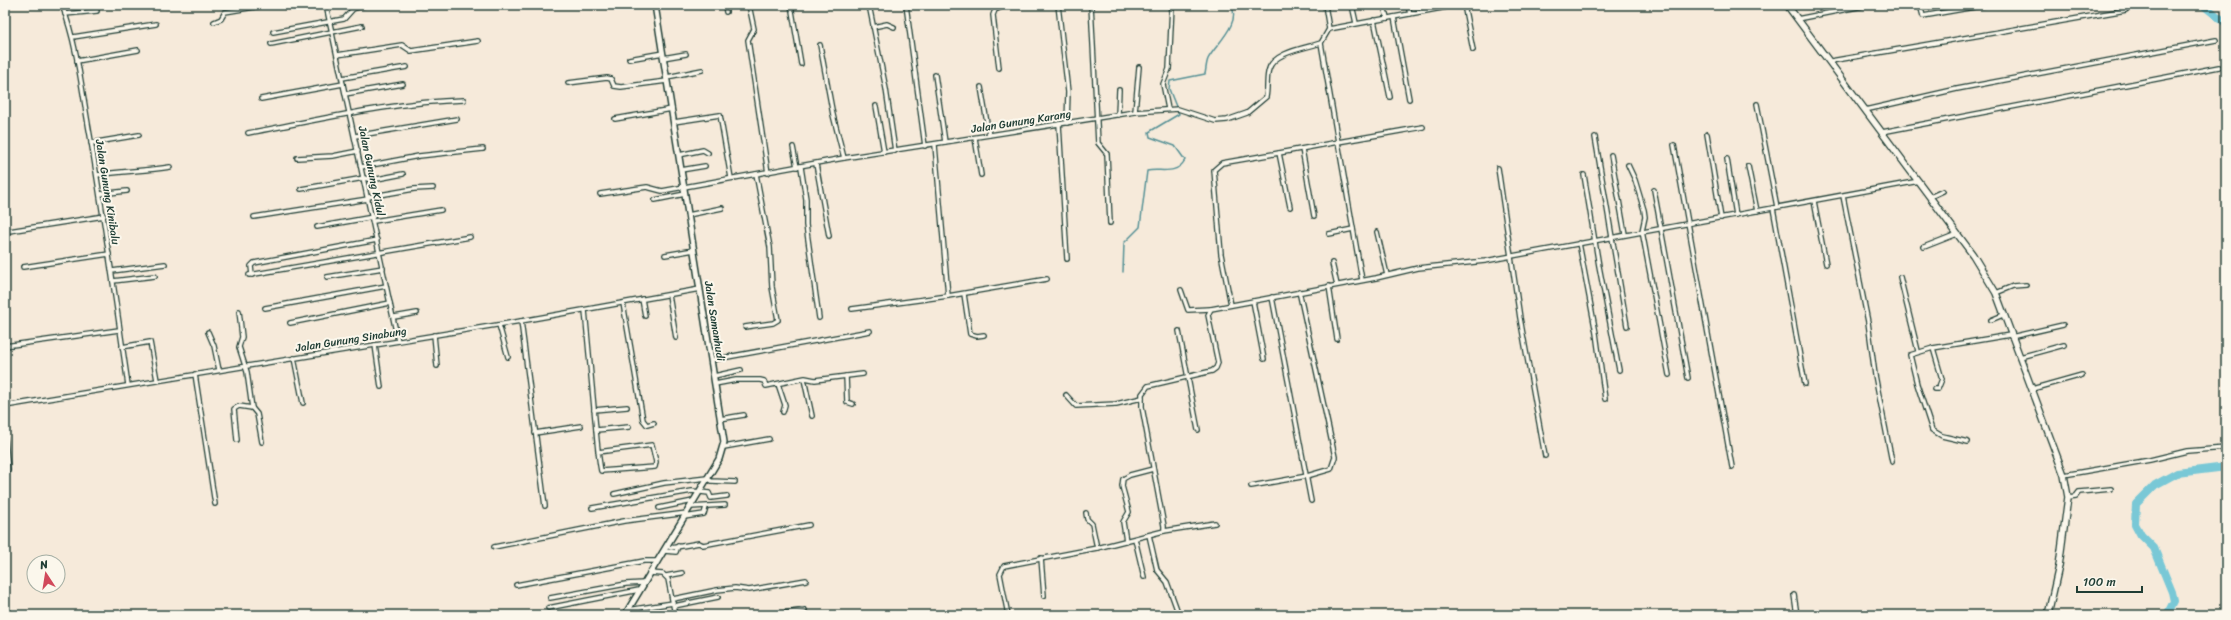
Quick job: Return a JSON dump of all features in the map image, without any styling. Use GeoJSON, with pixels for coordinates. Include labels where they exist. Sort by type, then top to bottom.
{"type":"FeatureCollection","features":[{"type":"Feature","properties":{"kind":"main road"},"geometry":{"type":"LineString","coordinates":[[1787,5],[1796,19],[1831,61],[1865,110],[1981,266],[1983,274],[1996,294],[2064,475],[2068,497],[2059,566],[2048,615]]}},
{"type":"Feature","properties":{"kind":"street","name":"Jalan Gunung Kinibalu"},"geometry":{"type":"LineString","coordinates":[[62,5],[73,37],[97,175],[128,385]]}},
{"type":"Feature","properties":{"kind":"street"},"geometry":{"type":"LineString","coordinates":[[214,22],[221,19],[225,12],[266,5]]}},
{"type":"Feature","properties":{"kind":"street","name":"Jalan Gunung Kidul"},"geometry":{"type":"LineString","coordinates":[[326,5],[374,221],[398,341]]}},
{"type":"Feature","properties":{"kind":"street"},"geometry":{"type":"LineString","coordinates":[[273,32],[344,19],[353,9],[366,5]]}},
{"type":"Feature","properties":{"kind":"street","name":"Jalan Samanhudi"},"geometry":{"type":"LineString","coordinates":[[655,5],[724,447]]}},
{"type":"Feature","properties":{"kind":"street"},"geometry":{"type":"LineString","coordinates":[[725,5],[726,12]]}},
{"type":"Feature","properties":{"kind":"street"},"geometry":{"type":"LineString","coordinates":[[750,5],[754,28],[748,40],[768,173]]}},
{"type":"Feature","properties":{"kind":"street"},"geometry":{"type":"LineString","coordinates":[[791,5],[801,64]]}},
{"type":"Feature","properties":{"kind":"street"},"geometry":{"type":"LineString","coordinates":[[869,5],[886,89],[895,151]]}},
{"type":"Feature","properties":{"kind":"street"},"geometry":{"type":"LineString","coordinates":[[906,5],[925,146]]}},
{"type":"Feature","properties":{"kind":"street"},"geometry":{"type":"LineString","coordinates":[[1000,68],[993,14],[995,10],[1006,5]]}},
{"type":"Feature","properties":{"kind":"street"},"geometry":{"type":"LineString","coordinates":[[1058,5],[1068,92],[1067,123]]}},
{"type":"Feature","properties":{"kind":"street"},"geometry":{"type":"LineString","coordinates":[[1091,5],[1098,143],[1106,154],[1110,222]]}},
{"type":"Feature","properties":{"kind":"street"},"geometry":{"type":"LineString","coordinates":[[1168,109],[1163,84],[1169,69],[1172,5]]}},
{"type":"Feature","properties":{"kind":"street"},"geometry":{"type":"LineString","coordinates":[[1325,5],[1329,29],[1321,43],[1362,280]]}},
{"type":"Feature","properties":{"kind":"street"},"geometry":{"type":"LineString","coordinates":[[1352,5],[1356,23]]}},
{"type":"Feature","properties":{"kind":"street"},"geometry":{"type":"LineString","coordinates":[[1384,5],[1387,18]]}},
{"type":"Feature","properties":{"kind":"street"},"geometry":{"type":"LineString","coordinates":[[1408,5],[1410,14]]}},
{"type":"Feature","properties":{"kind":"street"},"geometry":{"type":"LineString","coordinates":[[1329,29],[1410,14],[1443,6],[1458,5]]}},
{"type":"Feature","properties":{"kind":"street"},"geometry":{"type":"LineString","coordinates":[[1464,5],[1473,50]]}},
{"type":"Feature","properties":{"kind":"street"},"geometry":{"type":"LineString","coordinates":[[1796,19],[1868,5]]}},
{"type":"Feature","properties":{"kind":"street"},"geometry":{"type":"LineString","coordinates":[[1872,5],[1909,5]]}},
{"type":"Feature","properties":{"kind":"street"},"geometry":{"type":"LineString","coordinates":[[1920,5],[1923,16],[1986,5]]}},
{"type":"Feature","properties":{"kind":"street"},"geometry":{"type":"LineString","coordinates":[[1831,61],[2126,10]]}},
{"type":"Feature","properties":{"kind":"street"},"geometry":{"type":"LineString","coordinates":[[65,14],[97,11]]}},
{"type":"Feature","properties":{"kind":"street"},"geometry":{"type":"LineString","coordinates":[[1394,17],[1409,99]]}},
{"type":"Feature","properties":{"kind":"street"},"geometry":{"type":"LineString","coordinates":[[1374,20],[1390,97]]}},
{"type":"Feature","properties":{"kind":"street"},"geometry":{"type":"LineString","coordinates":[[73,37],[156,24]]}},
{"type":"Feature","properties":{"kind":"street"},"geometry":{"type":"LineString","coordinates":[[873,27],[887,24],[894,27]]}},
{"type":"Feature","properties":{"kind":"street"},"geometry":{"type":"LineString","coordinates":[[271,44],[333,33],[362,26]]}},
{"type":"Feature","properties":{"kind":"street"},"geometry":{"type":"LineString","coordinates":[[1865,110],[1957,89],[2216,40]]}},
{"type":"Feature","properties":{"kind":"street"},"geometry":{"type":"LineString","coordinates":[[337,55],[402,45],[411,51],[478,41]]}},
{"type":"Feature","properties":{"kind":"street","name":"Jalan Gunung Karang"},"geometry":{"type":"LineString","coordinates":[[600,194],[647,187],[662,190],[768,173],[844,158],[935,145],[945,142],[1135,112],[1175,109],[1215,121],[1240,117],[1255,108],[1266,97],[1268,70],[1273,61],[1283,55],[1321,43]]}},
{"type":"Feature","properties":{"kind":"street"},"geometry":{"type":"LineString","coordinates":[[820,45],[832,115],[844,158]]}},
{"type":"Feature","properties":{"kind":"street"},"geometry":{"type":"LineString","coordinates":[[77,61],[138,50]]}},
{"type":"Feature","properties":{"kind":"street"},"geometry":{"type":"LineString","coordinates":[[630,59],[686,54]]}},
{"type":"Feature","properties":{"kind":"street"},"geometry":{"type":"LineString","coordinates":[[1135,112],[1139,66]]}},
{"type":"Feature","properties":{"kind":"street"},"geometry":{"type":"LineString","coordinates":[[342,78],[407,67]]}},
{"type":"Feature","properties":{"kind":"street"},"geometry":{"type":"LineString","coordinates":[[1882,132],[2219,67]]}},
{"type":"Feature","properties":{"kind":"street"},"geometry":{"type":"LineString","coordinates":[[568,83],[608,78],[611,79],[614,86],[621,87],[667,79],[702,70]]}},
{"type":"Feature","properties":{"kind":"street"},"geometry":{"type":"LineString","coordinates":[[935,75],[945,142]]}},
{"type":"Feature","properties":{"kind":"street"},"geometry":{"type":"LineString","coordinates":[[261,99],[343,84]]}},
{"type":"Feature","properties":{"kind":"street"},"geometry":{"type":"LineString","coordinates":[[345,94],[403,84]]}},
{"type":"Feature","properties":{"kind":"street"},"geometry":{"type":"LineString","coordinates":[[982,87],[989,135]]}},
{"type":"Feature","properties":{"kind":"street"},"geometry":{"type":"LineString","coordinates":[[1118,115],[1119,90]]}},
{"type":"Feature","properties":{"kind":"street"},"geometry":{"type":"LineString","coordinates":[[248,133],[350,114],[437,101],[464,100]]}},
{"type":"Feature","properties":{"kind":"street"},"geometry":{"type":"LineString","coordinates":[[1757,104],[1805,384]]}},
{"type":"Feature","properties":{"kind":"street"},"geometry":{"type":"LineString","coordinates":[[876,106],[884,152]]}},
{"type":"Feature","properties":{"kind":"street"},"geometry":{"type":"LineString","coordinates":[[615,119],[672,109]]}},
{"type":"Feature","properties":{"kind":"street"},"geometry":{"type":"LineString","coordinates":[[674,122],[720,115],[731,178]]}},
{"type":"Feature","properties":{"kind":"street"},"geometry":{"type":"LineString","coordinates":[[355,136],[457,119]]}},
{"type":"Feature","properties":{"kind":"street"},"geometry":{"type":"LineString","coordinates":[[1059,124],[1067,259]]}},
{"type":"Feature","properties":{"kind":"street"},"geometry":{"type":"LineString","coordinates":[[1231,305],[1221,254],[1214,170],[1222,163],[1423,127]]}},
{"type":"Feature","properties":{"kind":"street"},"geometry":{"type":"LineString","coordinates":[[1707,134],[1721,218]]}},
{"type":"Feature","properties":{"kind":"street"},"geometry":{"type":"LineString","coordinates":[[91,143],[139,135]]}},
{"type":"Feature","properties":{"kind":"street"},"geometry":{"type":"LineString","coordinates":[[1595,137],[1627,326]]}},
{"type":"Feature","properties":{"kind":"street"},"geometry":{"type":"LineString","coordinates":[[975,138],[981,176]]}},
{"type":"Feature","properties":{"kind":"street"},"geometry":{"type":"LineString","coordinates":[[935,145],[948,296]]}},
{"type":"Feature","properties":{"kind":"street"},"geometry":{"type":"LineString","coordinates":[[1674,145],[1687,224],[1732,467]]}},
{"type":"Feature","properties":{"kind":"street"},"geometry":{"type":"LineString","coordinates":[[793,147],[806,199],[806,225],[819,318]]}},
{"type":"Feature","properties":{"kind":"street"},"geometry":{"type":"LineString","coordinates":[[361,167],[419,156],[483,149]]}},
{"type":"Feature","properties":{"kind":"street"},"geometry":{"type":"LineString","coordinates":[[1302,149],[1314,216]]}},
{"type":"Feature","properties":{"kind":"street"},"geometry":{"type":"LineString","coordinates":[[679,155],[703,150],[708,153]]}},
{"type":"Feature","properties":{"kind":"street"},"geometry":{"type":"LineString","coordinates":[[298,158],[333,156],[358,151]]}},
{"type":"Feature","properties":{"kind":"street"},"geometry":{"type":"LineString","coordinates":[[1279,153],[1290,207]]}},
{"type":"Feature","properties":{"kind":"street"},"geometry":{"type":"LineString","coordinates":[[1611,155],[1625,234]]}},
{"type":"Feature","properties":{"kind":"street"},"geometry":{"type":"LineString","coordinates":[[1727,159],[1736,215]]}},
{"type":"Feature","properties":{"kind":"street"},"geometry":{"type":"LineString","coordinates":[[816,164],[829,236]]}},
{"type":"Feature","properties":{"kind":"street"},"geometry":{"type":"LineString","coordinates":[[1628,165],[1635,180],[1644,210],[1645,217],[1642,231],[1669,375]]}},
{"type":"Feature","properties":{"kind":"street"},"geometry":{"type":"LineString","coordinates":[[681,170],[705,166]]}},
{"type":"Feature","properties":{"kind":"street"},"geometry":{"type":"LineString","coordinates":[[1748,166],[1757,211]]}},
{"type":"Feature","properties":{"kind":"street"},"geometry":{"type":"LineString","coordinates":[[97,175],[128,171],[138,172],[170,167]]}},
{"type":"Feature","properties":{"kind":"street"},"geometry":{"type":"LineString","coordinates":[[1498,168],[1510,256],[1545,456]]}},
{"type":"Feature","properties":{"kind":"street"},"geometry":{"type":"LineString","coordinates":[[301,189],[364,178],[372,180],[403,174]]}},
{"type":"Feature","properties":{"kind":"street"},"geometry":{"type":"LineString","coordinates":[[745,327],[773,323],[778,320],[772,287],[770,247],[756,174]]}},
{"type":"Feature","properties":{"kind":"street"},"geometry":{"type":"LineString","coordinates":[[1584,175],[1594,240],[1618,370]]}},
{"type":"Feature","properties":{"kind":"street"},"geometry":{"type":"LineString","coordinates":[[1181,290],[1188,310],[1211,309],[1438,264],[1474,262],[1510,256],[1661,227],[1721,218],[1919,181]]}},
{"type":"Feature","properties":{"kind":"street"},"geometry":{"type":"LineString","coordinates":[[254,217],[414,189],[433,188]]}},
{"type":"Feature","properties":{"kind":"street"},"geometry":{"type":"LineString","coordinates":[[1654,190],[1688,378]]}},
{"type":"Feature","properties":{"kind":"street"},"geometry":{"type":"LineString","coordinates":[[100,194],[127,191]]}},
{"type":"Feature","properties":{"kind":"street"},"geometry":{"type":"LineString","coordinates":[[1930,197],[1943,191]]}},
{"type":"Feature","properties":{"kind":"street"},"geometry":{"type":"LineString","coordinates":[[655,200],[685,194]]}},
{"type":"Feature","properties":{"kind":"street"},"geometry":{"type":"LineString","coordinates":[[1843,196],[1868,322],[1875,375],[1892,462]]}},
{"type":"Feature","properties":{"kind":"street"},"geometry":{"type":"LineString","coordinates":[[1814,201],[1826,264]]}},
{"type":"Feature","properties":{"kind":"street"},"geometry":{"type":"LineString","coordinates":[[688,214],[722,208]]}},
{"type":"Feature","properties":{"kind":"street"},"geometry":{"type":"LineString","coordinates":[[374,221],[441,210]]}},
{"type":"Feature","properties":{"kind":"street"},"geometry":{"type":"LineString","coordinates":[[9,231],[104,216]]}},
{"type":"Feature","properties":{"kind":"street"},"geometry":{"type":"LineString","coordinates":[[317,227],[373,217]]}},
{"type":"Feature","properties":{"kind":"street"},"geometry":{"type":"LineString","coordinates":[[1329,234],[1353,229]]}},
{"type":"Feature","properties":{"kind":"street"},"geometry":{"type":"LineString","coordinates":[[1377,232],[1387,275]]}},
{"type":"Feature","properties":{"kind":"street"},"geometry":{"type":"LineString","coordinates":[[1924,247],[1957,234]]}},
{"type":"Feature","properties":{"kind":"street"},"geometry":{"type":"LineString","coordinates":[[377,240],[254,263],[251,266],[250,275],[470,237]]}},
{"type":"Feature","properties":{"kind":"street"},"geometry":{"type":"LineString","coordinates":[[1579,243],[1596,333],[1605,399]]}},
{"type":"Feature","properties":{"kind":"street"},"geometry":{"type":"LineString","coordinates":[[664,255],[694,250]]}},
{"type":"Feature","properties":{"kind":"street"},"geometry":{"type":"LineString","coordinates":[[23,267],[109,254]]}},
{"type":"Feature","properties":{"kind":"street"},"geometry":{"type":"LineString","coordinates":[[1332,262],[1337,285]]}},
{"type":"Feature","properties":{"kind":"street"},"geometry":{"type":"LineString","coordinates":[[112,271],[165,264]]}},
{"type":"Feature","properties":{"kind":"street"},"geometry":{"type":"LineString","coordinates":[[327,277],[383,268]]}},
{"type":"Feature","properties":{"kind":"street"},"geometry":{"type":"LineString","coordinates":[[113,281],[155,276]]}},
{"type":"Feature","properties":{"kind":"street"},"geometry":{"type":"LineString","coordinates":[[1900,277],[1918,351]]}},
{"type":"Feature","properties":{"kind":"street"},"geometry":{"type":"LineString","coordinates":[[852,308],[964,294],[1047,280]]}},
{"type":"Feature","properties":{"kind":"street"},"geometry":{"type":"LineString","coordinates":[[1996,294],[2013,286],[2026,285]]}},
{"type":"Feature","properties":{"kind":"street"},"geometry":{"type":"LineString","coordinates":[[265,308],[386,286]]}},
{"type":"Feature","properties":{"kind":"street"},"geometry":{"type":"LineString","coordinates":[[1329,286],[1337,339]]}},
{"type":"Feature","properties":{"kind":"street","name":"Jalan Gunung Sinabung"},"geometry":{"type":"LineString","coordinates":[[5,406],[245,365],[499,325],[700,289]]}},
{"type":"Feature","properties":{"kind":"street"},"geometry":{"type":"LineString","coordinates":[[1251,486],[1307,476],[1331,469],[1335,457],[1299,292]]}},
{"type":"Feature","properties":{"kind":"street"},"geometry":{"type":"LineString","coordinates":[[964,294],[970,334],[977,336],[984,335]]}},
{"type":"Feature","properties":{"kind":"street"},"geometry":{"type":"LineString","coordinates":[[669,295],[676,338]]}},
{"type":"Feature","properties":{"kind":"street"},"geometry":{"type":"LineString","coordinates":[[1272,297],[1311,501]]}},
{"type":"Feature","properties":{"kind":"street"},"geometry":{"type":"LineString","coordinates":[[642,299],[645,316]]}},
{"type":"Feature","properties":{"kind":"street"},"geometry":{"type":"LineString","coordinates":[[1253,301],[1264,359]]}},
{"type":"Feature","properties":{"kind":"street"},"geometry":{"type":"LineString","coordinates":[[290,323],[390,303]]}},
{"type":"Feature","properties":{"kind":"street"},"geometry":{"type":"LineString","coordinates":[[623,303],[643,420],[647,425],[654,424]]}},
{"type":"Feature","properties":{"kind":"street"},"geometry":{"type":"LineString","coordinates":[[1164,531],[1142,398],[1143,391],[1148,386],[1212,371],[1217,366],[1208,315],[1211,309]]}},
{"type":"Feature","properties":{"kind":"street"},"geometry":{"type":"LineString","coordinates":[[585,310],[598,452],[602,472],[655,467],[656,462],[652,445],[598,452]]}},
{"type":"Feature","properties":{"kind":"street"},"geometry":{"type":"LineString","coordinates":[[239,311],[242,335],[239,347],[245,365],[252,408],[257,414],[262,442]]}},
{"type":"Feature","properties":{"kind":"street"},"geometry":{"type":"LineString","coordinates":[[394,317],[417,313]]}},
{"type":"Feature","properties":{"kind":"street"},"geometry":{"type":"LineString","coordinates":[[1991,320],[2003,315]]}},
{"type":"Feature","properties":{"kind":"street"},"geometry":{"type":"LineString","coordinates":[[521,321],[545,506]]}},
{"type":"Feature","properties":{"kind":"street"},"geometry":{"type":"LineString","coordinates":[[499,325],[508,357]]}},
{"type":"Feature","properties":{"kind":"street"},"geometry":{"type":"LineString","coordinates":[[1968,442],[1942,436],[1932,430],[1910,358],[1911,353],[1932,348],[2011,336],[2063,325]]}},
{"type":"Feature","properties":{"kind":"street"},"geometry":{"type":"LineString","coordinates":[[5,346],[119,330]]}},
{"type":"Feature","properties":{"kind":"street"},"geometry":{"type":"LineString","coordinates":[[711,360],[870,331]]}},
{"type":"Feature","properties":{"kind":"street"},"geometry":{"type":"LineString","coordinates":[[1179,331],[1198,430]]}},
{"type":"Feature","properties":{"kind":"street"},"geometry":{"type":"LineString","coordinates":[[208,332],[214,346],[218,370]]}},
{"type":"Feature","properties":{"kind":"street"},"geometry":{"type":"LineString","coordinates":[[434,335],[437,366]]}},
{"type":"Feature","properties":{"kind":"street"},"geometry":{"type":"LineString","coordinates":[[122,346],[150,342],[157,380]]}},
{"type":"Feature","properties":{"kind":"street"},"geometry":{"type":"LineString","coordinates":[[375,345],[381,386]]}},
{"type":"Feature","properties":{"kind":"street"},"geometry":{"type":"LineString","coordinates":[[2020,357],[2064,345]]}},
{"type":"Feature","properties":{"kind":"street"},"geometry":{"type":"LineString","coordinates":[[1932,348],[1942,379],[1938,389],[1934,389]]}},
{"type":"Feature","properties":{"kind":"street"},"geometry":{"type":"LineString","coordinates":[[294,358],[303,403]]}},
{"type":"Feature","properties":{"kind":"street"},"geometry":{"type":"LineString","coordinates":[[714,376],[741,370]]}},
{"type":"Feature","properties":{"kind":"street"},"geometry":{"type":"LineString","coordinates":[[195,374],[215,504]]}},
{"type":"Feature","properties":{"kind":"street"},"geometry":{"type":"LineString","coordinates":[[715,384],[736,380],[760,380],[764,381],[766,386],[804,379],[815,380],[863,374]]}},
{"type":"Feature","properties":{"kind":"street"},"geometry":{"type":"LineString","coordinates":[[2032,390],[2082,375]]}},
{"type":"Feature","properties":{"kind":"street"},"geometry":{"type":"LineString","coordinates":[[846,376],[847,402],[853,404]]}},
{"type":"Feature","properties":{"kind":"street"},"geometry":{"type":"LineString","coordinates":[[804,379],[812,416]]}},
{"type":"Feature","properties":{"kind":"street"},"geometry":{"type":"LineString","coordinates":[[778,384],[785,405],[783,412]]}},
{"type":"Feature","properties":{"kind":"street"},"geometry":{"type":"LineString","coordinates":[[1066,394],[1076,406],[1116,404],[1142,398]]}},
{"type":"Feature","properties":{"kind":"street"},"geometry":{"type":"LineString","coordinates":[[237,440],[234,409],[239,406],[252,408]]}},
{"type":"Feature","properties":{"kind":"street"},"geometry":{"type":"LineString","coordinates":[[594,410],[627,407]]}},
{"type":"Feature","properties":{"kind":"street"},"geometry":{"type":"LineString","coordinates":[[720,419],[744,415]]}},
{"type":"Feature","properties":{"kind":"street"},"geometry":{"type":"LineString","coordinates":[[535,433],[581,426]]}},
{"type":"Feature","properties":{"kind":"street"},"geometry":{"type":"LineString","coordinates":[[596,430],[629,427]]}},
{"type":"Feature","properties":{"kind":"street"},"geometry":{"type":"LineString","coordinates":[[5,439],[8,470]]}},
{"type":"Feature","properties":{"kind":"street"},"geometry":{"type":"LineString","coordinates":[[625,615],[724,447],[769,439]]}},
{"type":"Feature","properties":{"kind":"street"},"geometry":{"type":"LineString","coordinates":[[2064,475],[2187,452],[2226,448]]}},
{"type":"Feature","properties":{"kind":"street"},"geometry":{"type":"LineString","coordinates":[[1126,541],[1123,522],[1129,512],[1122,486],[1123,479],[1130,475],[1154,469]]}},
{"type":"Feature","properties":{"kind":"street"},"geometry":{"type":"LineString","coordinates":[[614,494],[664,483],[707,478],[711,481],[735,482]]}},
{"type":"Feature","properties":{"kind":"street"},"geometry":{"type":"LineString","coordinates":[[2068,497],[2076,496],[2078,492],[2111,489]]}},
{"type":"Feature","properties":{"kind":"street"},"geometry":{"type":"LineString","coordinates":[[592,508],[699,490],[709,493],[711,498],[727,496]]}},
{"type":"Feature","properties":{"kind":"street"},"geometry":{"type":"LineString","coordinates":[[659,508],[693,501]]}},
{"type":"Feature","properties":{"kind":"street"},"geometry":{"type":"LineString","coordinates":[[690,507],[725,505]]}},
{"type":"Feature","properties":{"kind":"street"},"geometry":{"type":"LineString","coordinates":[[494,547],[624,521],[704,514],[706,507]]}},
{"type":"Feature","properties":{"kind":"street"},"geometry":{"type":"LineString","coordinates":[[1086,513],[1087,519],[1092,524],[1097,548]]}},
{"type":"Feature","properties":{"kind":"street"},"geometry":{"type":"LineString","coordinates":[[1008,615],[1000,574],[1002,568],[1041,558],[1097,548],[1164,531],[1215,523]]}},
{"type":"Feature","properties":{"kind":"street"},"geometry":{"type":"LineString","coordinates":[[665,549],[699,543],[703,545],[809,525]]}},
{"type":"Feature","properties":{"kind":"street"},"geometry":{"type":"LineString","coordinates":[[1149,535],[1157,570],[1167,582],[1179,615]]}},
{"type":"Feature","properties":{"kind":"street"},"geometry":{"type":"LineString","coordinates":[[1134,539],[1144,577]]}},
{"type":"Feature","properties":{"kind":"street"},"geometry":{"type":"LineString","coordinates":[[1041,558],[1044,596]]}},
{"type":"Feature","properties":{"kind":"street"},"geometry":{"type":"LineString","coordinates":[[516,585],[644,561],[658,561]]}},
{"type":"Feature","properties":{"kind":"street"},"geometry":{"type":"LineString","coordinates":[[649,572],[666,576],[682,573]]}},
{"type":"Feature","properties":{"kind":"street"},"geometry":{"type":"LineString","coordinates":[[666,576],[675,615]]}},
{"type":"Feature","properties":{"kind":"street"},"geometry":{"type":"LineString","coordinates":[[673,603],[717,590],[735,588],[749,590],[806,580]]}},
{"type":"Feature","properties":{"kind":"street"},"geometry":{"type":"LineString","coordinates":[[550,598],[626,584],[644,583]]}},
{"type":"Feature","properties":{"kind":"street"},"geometry":{"type":"LineString","coordinates":[[548,608],[639,590]]}},
{"type":"Feature","properties":{"kind":"street"},"geometry":{"type":"LineString","coordinates":[[1794,595],[1797,615]]}},
{"type":"Feature","properties":{"kind":"street"},"geometry":{"type":"LineString","coordinates":[[628,610],[718,597]]}},
{"type":"Feature","properties":{"kind":"street"},"geometry":{"type":"LineString","coordinates":[[772,615],[805,610]]}},
{"type":"Feature","properties":{"kind":"waterway"},"geometry":{"type":"LineString","coordinates":[[1123,272],[1124,243],[1140,227],[1147,171],[1172,170],[1181,165],[1185,160],[1175,146],[1150,137],[1149,132],[1179,114],[1169,89],[1170,81],[1205,74],[1208,59],[1231,26],[1233,19],[1231,5]]}},
{"type":"Feature","properties":{"kind":"waterway"},"geometry":{"type":"LineString","coordinates":[[2203,5],[2226,23]]}},
{"type":"Feature","properties":{"kind":"waterway"},"geometry":{"type":"LineString","coordinates":[[2167,615],[2174,601],[2172,592],[2154,548],[2141,535],[2135,524],[2136,504],[2155,485],[2177,473],[2226,467]]}}]}
